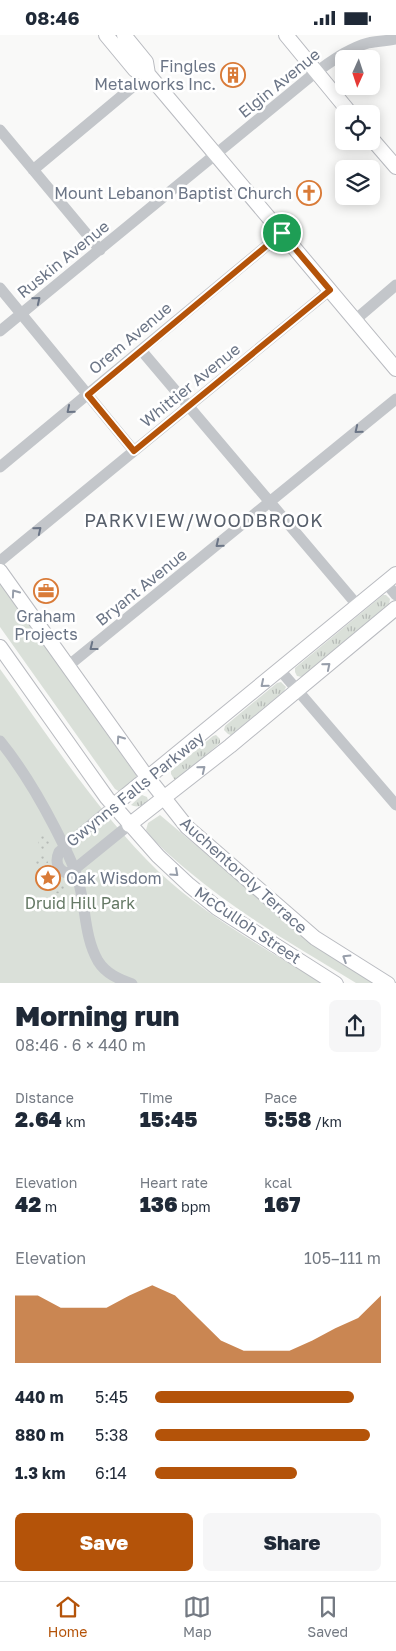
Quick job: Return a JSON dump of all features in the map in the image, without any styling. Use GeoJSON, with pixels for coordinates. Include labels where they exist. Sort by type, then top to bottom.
{"type":"FeatureCollection","features":[{"type":"Feature","properties":{"kind":"main road"},"geometry":{"type":"LineString","coordinates":[[106,35],[135,70],[148,73]]}},
{"type":"Feature","properties":{"kind":"main road"},"geometry":{"type":"LineString","coordinates":[[124,35],[146,62],[148,73],[396,369]]}},
{"type":"Feature","properties":{"kind":"main road"},"geometry":{"type":"LineString","coordinates":[[286,35],[344,105]]}},
{"type":"Feature","properties":{"kind":"main road"},"geometry":{"type":"LineString","coordinates":[[380,148],[396,167]]}},
{"type":"Feature","properties":{"kind":"main road","name":"Auchentoroly Terrace"},"geometry":{"type":"LineString","coordinates":[[0,571],[148,779],[187,827],[305,930],[327,946],[388,983]]}},
{"type":"Feature","properties":{"kind":"main road","name":"Gwynns Falls Parkway"},"geometry":{"type":"LineString","coordinates":[[113,806],[391,579]]}},
{"type":"Feature","properties":{"kind":"main road","name":"Gwynns Falls Parkway"},"geometry":{"type":"LineString","coordinates":[[129,825],[299,690],[396,608]]}},
{"type":"Feature","properties":{"kind":"main road","name":"McCulloh Street"},"geometry":{"type":"LineString","coordinates":[[0,647],[113,806],[163,861],[202,896],[251,930],[336,983]]}},
{"type":"Feature","properties":{"kind":"street","name":"Elgin Avenue"},"geometry":{"type":"LineString","coordinates":[[217,155],[336,57],[368,43],[396,39]]}},
{"type":"Feature","properties":{"kind":"street"},"geometry":{"type":"LineString","coordinates":[[33,170],[148,73]]}},
{"type":"Feature","properties":{"kind":"street"},"geometry":{"type":"LineString","coordinates":[[0,130],[100,250]]}},
{"type":"Feature","properties":{"kind":"street","name":"Ruskin Avenue"},"geometry":{"type":"LineString","coordinates":[[0,331],[217,155]]}},
{"type":"Feature","properties":{"kind":"street","name":"Orem Avenue"},"geometry":{"type":"LineString","coordinates":[[0,467],[282,233]]}},
{"type":"Feature","properties":{"kind":"street"},"geometry":{"type":"LineString","coordinates":[[355,320],[396,285]]}},
{"type":"Feature","properties":{"kind":"street"},"geometry":{"type":"LineString","coordinates":[[0,289],[134,451]]}},
{"type":"Feature","properties":{"kind":"street","name":"Whittier Avenue"},"geometry":{"type":"LineString","coordinates":[[0,561],[330,290]]}},
{"type":"Feature","properties":{"kind":"street"},"geometry":{"type":"LineString","coordinates":[[141,350],[358,606]]}},
{"type":"Feature","properties":{"kind":"street","name":"Bryant Avenue"},"geometry":{"type":"LineString","coordinates":[[68,666],[396,399]]}},
{"type":"Feature","properties":{"kind":"street"},"geometry":{"type":"LineString","coordinates":[[391,579],[396,595]]}},
{"type":"Feature","properties":{"kind":"street"},"geometry":{"type":"LineString","coordinates":[[280,670],[396,805]]}},
{"type":"Feature","properties":{"kind":"street"},"geometry":{"type":"LineString","coordinates":[[0,741],[29,781],[64,846]]}},
{"type":"Feature","properties":{"kind":"street","name":"Gwynns Falls Parkway"},"geometry":{"type":"LineString","coordinates":[[113,806],[64,846],[57,855],[59,868],[66,873],[74,869],[129,825]]}},
{"type":"Feature","properties":{"kind":"street"},"geometry":{"type":"LineString","coordinates":[[74,869],[93,952],[100,964],[110,973],[119,979],[132,983]]}},
{"type":"Feature","properties":{"kind":"green space"},"geometry":{"type":"Polygon","coordinates":[[[0,583],[136,775],[136,778],[120,792],[115,789],[0,627],[0,583]]]}},
{"type":"Feature","properties":{"kind":"green space"},"geometry":{"type":"Polygon","coordinates":[[[383,595],[390,599],[389,604],[302,677],[297,676],[295,668],[383,595]]]}},
{"type":"Feature","properties":{"kind":"green space","name":"Druid Hill Park"},"geometry":{"type":"Polygon","coordinates":[[[0,669],[95,800],[136,849],[159,872],[217,918],[322,983],[0,983],[0,669]]]}},
{"type":"Feature","properties":{"kind":"green space"},"geometry":{"type":"Polygon","coordinates":[[[281,682],[286,687],[284,691],[231,735],[224,730],[225,726],[277,683],[281,682]]]}},
{"type":"Feature","properties":{"kind":"green space"},"geometry":{"type":"Polygon","coordinates":[[[216,735],[220,739],[220,743],[178,779],[174,779],[171,771],[216,735]]]}},
{"type":"Feature","properties":{"kind":"green space"},"geometry":{"type":"Polygon","coordinates":[[[142,795],[147,797],[148,800],[146,802],[138,806],[131,805],[142,795]]]}},
{"type":"Feature","properties":{"kind":"green space"},"geometry":{"type":"Polygon","coordinates":[[[160,815],[294,928],[376,983],[356,983],[270,930],[207,886],[165,851],[146,830],[148,823],[160,815]]]}},
{"type":"Feature","properties":{"kind":"green space"},"geometry":{"type":"Polygon","coordinates":[[[42,834],[50,843],[48,849],[38,847],[39,835],[42,834]]]}},
{"type":"Feature","properties":{"kind":"green space"},"geometry":{"type":"Polygon","coordinates":[[[39,854],[44,854],[48,858],[48,863],[44,863],[47,873],[51,878],[59,884],[61,880],[68,884],[66,892],[54,892],[44,884],[35,860],[39,854]]]}},
{"type":"Feature","properties":{"kind":"place","name":"Fingles Metalworks Inc."},"geometry":{"type":"Point","coordinates":[233,75]}},
{"type":"Feature","properties":{"kind":"place","name":"Mount Lebanon Baptist Church"},"geometry":{"type":"Point","coordinates":[309,193]}},
{"type":"Feature","properties":{"kind":"place","name":"Graham Projects"},"geometry":{"type":"Point","coordinates":[46,591]}},
{"type":"Feature","properties":{"kind":"place","name":"Oak Wisdom"},"geometry":{"type":"Point","coordinates":[48,878]}},
{"type":"Feature","properties":{"kind":"district","name":"PARKVIEW/WOODBROOK"},"geometry":{"type":"Point","coordinates":[204,521]}},
{"type":"Feature","properties":{"kind":"route"},"geometry":{"type":"LineString","coordinates":[[282,233],[330,290],[134,451],[88,395],[282,233]]}}]}
